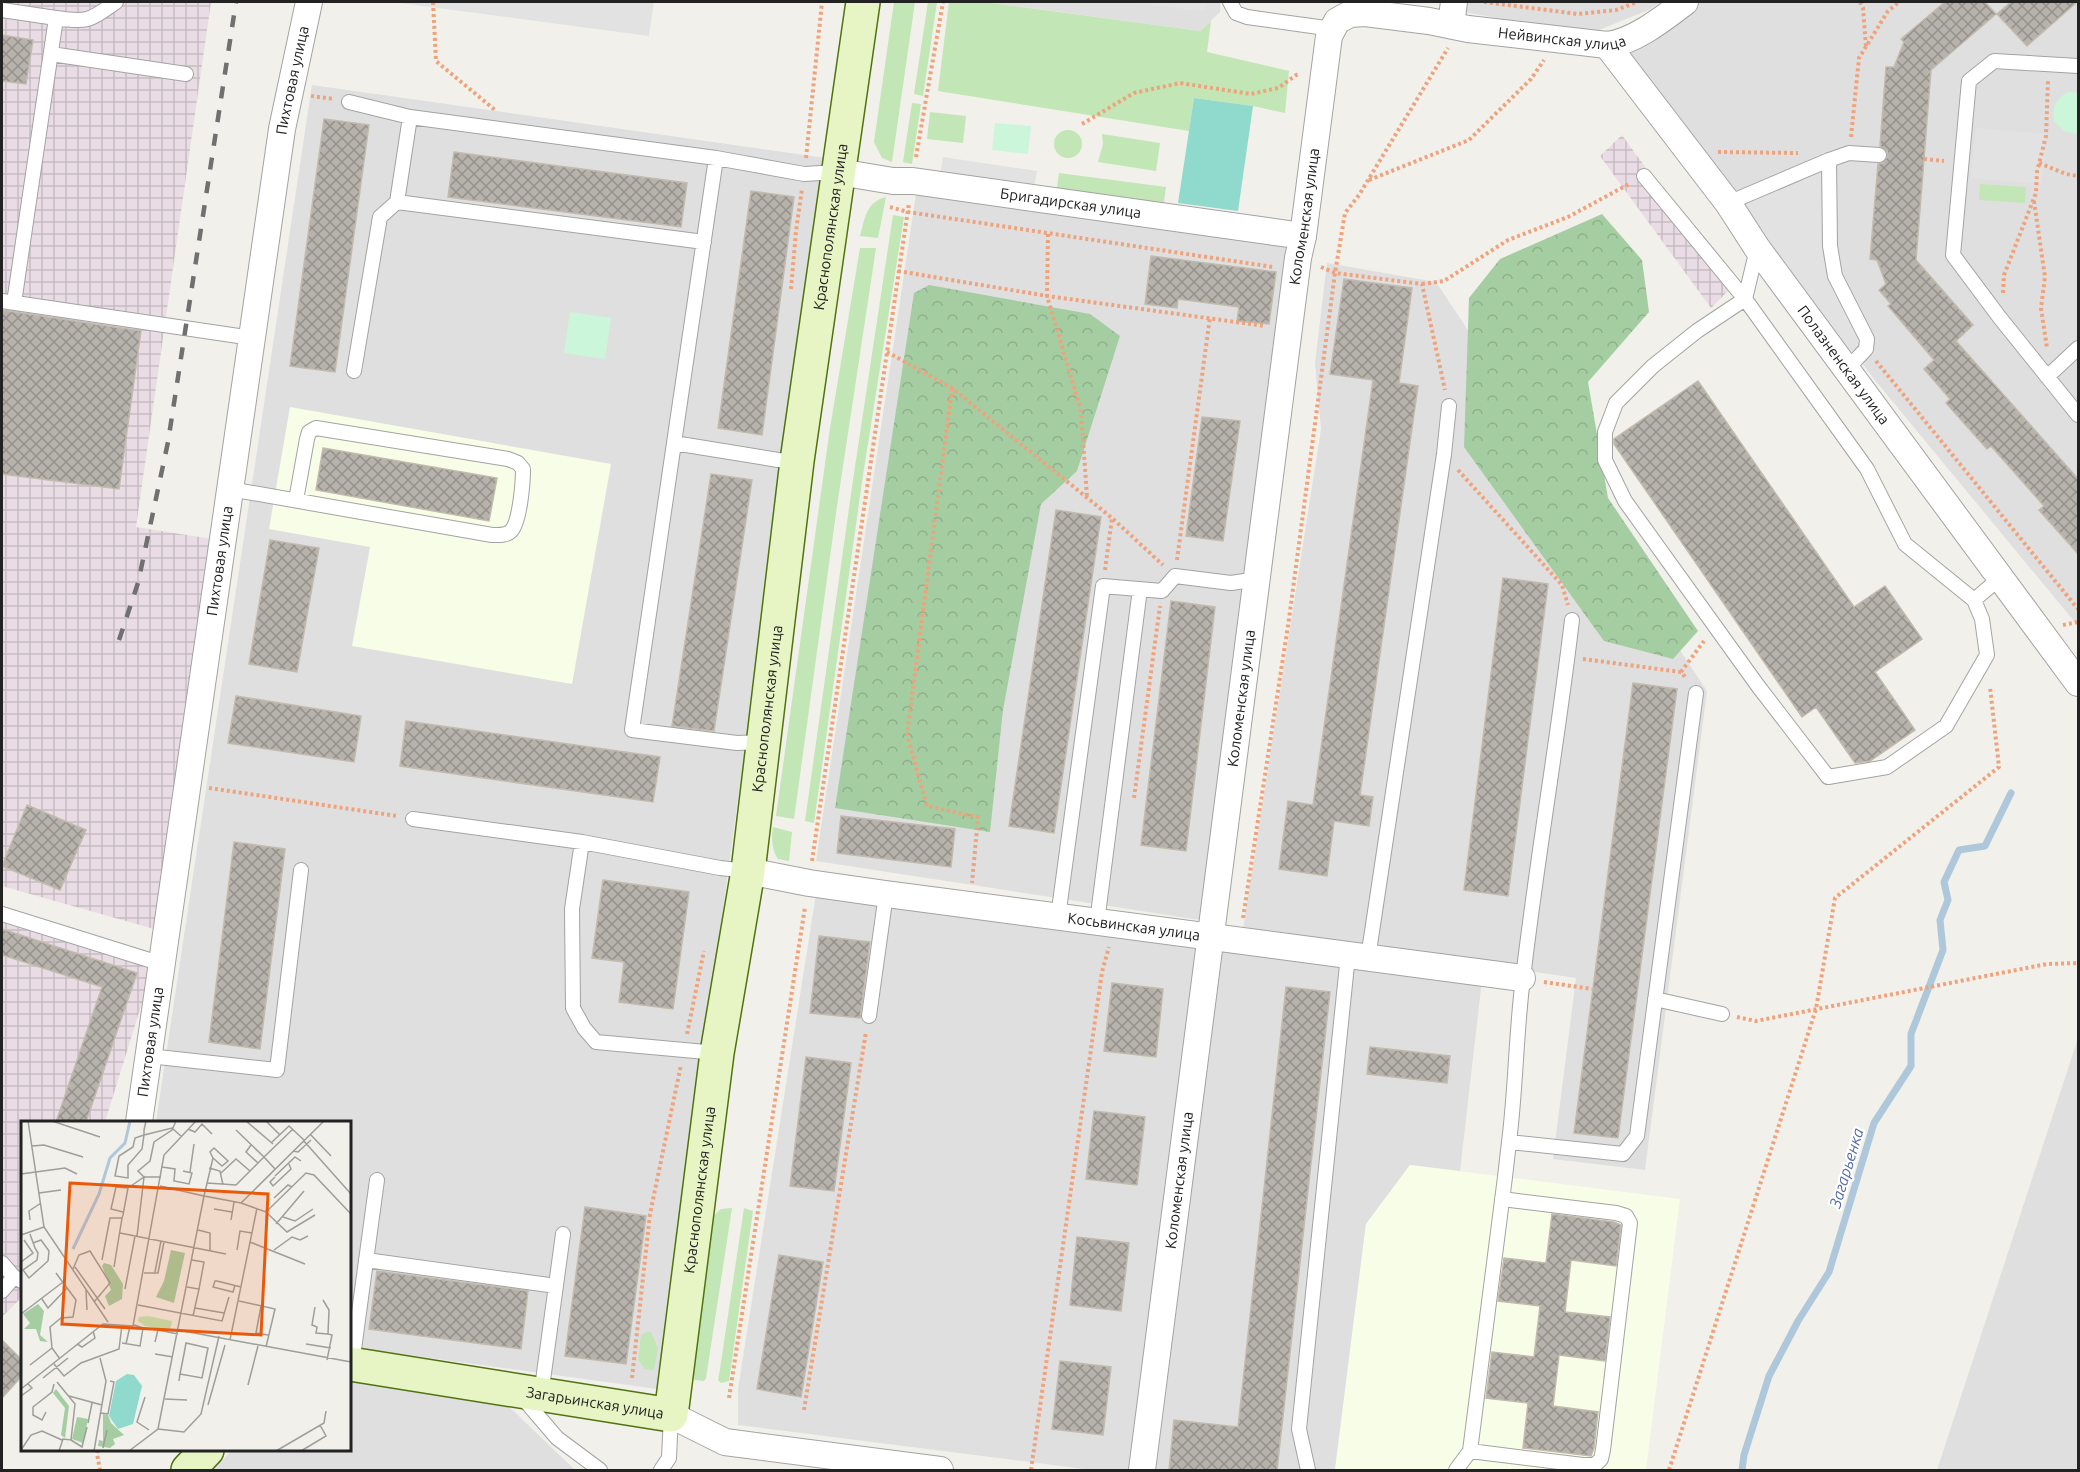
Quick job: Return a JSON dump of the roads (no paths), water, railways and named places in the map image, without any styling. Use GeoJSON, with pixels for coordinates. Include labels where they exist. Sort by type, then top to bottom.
{"type":"FeatureCollection","features":[{"type":"Feature","properties":{"kind":"main road","name":"Краснополянская улица"},"geometry":{"type":"LineString","coordinates":[[671,1415],[717,1053],[748,871],[797,461],[863,2]]}},
{"type":"Feature","properties":{"kind":"main road","name":"Загарьинская улица"},"geometry":{"type":"LineString","coordinates":[[351,1364],[671,1415]]}},
{"type":"Feature","properties":{"kind":"main road"},"geometry":{"type":"LineString","coordinates":[[188,1470],[205,1451]]}},
{"type":"Feature","properties":{"kind":"street","name":"Пихтовая улица"},"geometry":{"type":"LineString","coordinates":[[139,1121],[282,129],[309,2]]}},
{"type":"Feature","properties":{"kind":"street","name":"Нейвинская улица"},"geometry":{"type":"LineString","coordinates":[[1450,19],[1559,40],[1607,45],[1615,44],[1656,24],[1685,2]]}},
{"type":"Feature","properties":{"kind":"street"},"geometry":{"type":"LineString","coordinates":[[1333,29],[1337,21],[1350,14],[1374,8],[1450,19]]}},
{"type":"Feature","properties":{"kind":"street","name":"Коломенская улица"},"geometry":{"type":"LineString","coordinates":[[1142,1470],[1300,247],[1324,69],[1329,36],[1333,29]]}},
{"type":"Feature","properties":{"kind":"street","name":"Полазненская улица"},"geometry":{"type":"LineString","coordinates":[[1607,45],[1728,203],[1757,248],[2079,683]]}},
{"type":"Feature","properties":{"kind":"street","name":"Бригадирская улица"},"geometry":{"type":"LineString","coordinates":[[839,172],[893,181],[913,181],[1300,247]]}},
{"type":"Feature","properties":{"kind":"street","name":"Косьвинская улица"},"geometry":{"type":"LineString","coordinates":[[748,871],[809,883],[886,894],[1522,978]]}},
{"type":"Feature","properties":{"kind":"street","name":"Загарьинская улица"},"geometry":{"type":"LineString","coordinates":[[671,1415],[725,1442],[927,1470]]}},
{"type":"Feature","properties":{"kind":"lane"},"geometry":{"type":"LineString","coordinates":[[2,10],[83,21],[91,19],[116,2]]}},
{"type":"Feature","properties":{"kind":"lane"},"geometry":{"type":"LineString","coordinates":[[1230,2],[1236,13],[1247,17],[1333,29]]}},
{"type":"Feature","properties":{"kind":"lane"},"geometry":{"type":"LineString","coordinates":[[56,18],[8,302],[252,338]]}},
{"type":"Feature","properties":{"kind":"lane"},"geometry":{"type":"LineString","coordinates":[[51,54],[186,74]]}},
{"type":"Feature","properties":{"kind":"lane"},"geometry":{"type":"LineString","coordinates":[[2079,66],[1994,61],[1969,81],[1953,255],[2000,318],[2079,415]]}},
{"type":"Feature","properties":{"kind":"lane"},"geometry":{"type":"LineString","coordinates":[[349,102],[410,117],[716,158],[804,174],[839,172]]}},
{"type":"Feature","properties":{"kind":"lane"},"geometry":{"type":"LineString","coordinates":[[354,371],[380,217],[397,201],[410,117]]}},
{"type":"Feature","properties":{"kind":"lane"},"geometry":{"type":"LineString","coordinates":[[1728,203],[1849,153],[1879,155]]}},
{"type":"Feature","properties":{"kind":"lane"},"geometry":{"type":"LineString","coordinates":[[716,158],[632,730],[737,743],[764,742]]}},
{"type":"Feature","properties":{"kind":"lane"},"geometry":{"type":"LineString","coordinates":[[1829,160],[1830,246],[1835,276],[1867,339],[1866,349],[1848,368]]}},
{"type":"Feature","properties":{"kind":"lane"},"geometry":{"type":"LineString","coordinates":[[1644,176],[1745,299],[1866,469],[1905,544],[1974,600],[1982,619],[1987,655],[1946,726],[1887,767],[1828,777],[1758,686],[1625,501],[1605,460],[1605,432],[1616,403],[1653,366],[1697,331],[1745,299],[1757,248]]}},
{"type":"Feature","properties":{"kind":"lane"},"geometry":{"type":"LineString","coordinates":[[397,201],[704,242]]}},
{"type":"Feature","properties":{"kind":"lane"},"geometry":{"type":"LineString","coordinates":[[2043,372],[2079,348]]}},
{"type":"Feature","properties":{"kind":"lane"},"geometry":{"type":"LineString","coordinates":[[1308,1470],[1299,1429],[1358,956],[1444,454],[1449,406]]}},
{"type":"Feature","properties":{"kind":"lane"},"geometry":{"type":"LineString","coordinates":[[230,489],[492,535],[505,535],[513,530],[516,521],[523,469],[518,463],[508,459],[316,428],[309,432],[307,439],[296,500]]}},
{"type":"Feature","properties":{"kind":"lane"},"geometry":{"type":"LineString","coordinates":[[674,443],[797,461]]}},
{"type":"Feature","properties":{"kind":"lane"},"geometry":{"type":"LineString","coordinates":[[1058,916],[1103,585],[1162,591],[1175,576],[1231,583],[1258,579]]}},
{"type":"Feature","properties":{"kind":"lane"},"geometry":{"type":"LineString","coordinates":[[1974,600],[2000,578]]}},
{"type":"Feature","properties":{"kind":"lane"},"geometry":{"type":"LineString","coordinates":[[1107,923],[1140,589]]}},
{"type":"Feature","properties":{"kind":"lane"},"geometry":{"type":"LineString","coordinates":[[1456,1470],[1470,1451],[1515,1100],[1515,1058],[1522,978],[1572,620]]}},
{"type":"Feature","properties":{"kind":"lane"},"geometry":{"type":"LineString","coordinates":[[1509,1142],[1623,1154],[1637,1137],[1696,693]]}},
{"type":"Feature","properties":{"kind":"lane"},"geometry":{"type":"LineString","coordinates":[[413,819],[582,842],[720,868],[748,871]]}},
{"type":"Feature","properties":{"kind":"lane"},"geometry":{"type":"LineString","coordinates":[[582,842],[572,909],[573,1008],[584,1028],[596,1042],[717,1053]]}},
{"type":"Feature","properties":{"kind":"lane"},"geometry":{"type":"LineString","coordinates":[[149,1056],[277,1070],[301,870]]}},
{"type":"Feature","properties":{"kind":"lane"},"geometry":{"type":"LineString","coordinates":[[869,1016],[886,894]]}},
{"type":"Feature","properties":{"kind":"lane"},"geometry":{"type":"LineString","coordinates":[[2,914],[162,964]]}},
{"type":"Feature","properties":{"kind":"lane"},"geometry":{"type":"LineString","coordinates":[[1655,999],[1722,1014]]}},
{"type":"Feature","properties":{"kind":"lane"},"geometry":{"type":"LineString","coordinates":[[351,1364],[377,1180]]}},
{"type":"Feature","properties":{"kind":"lane"},"geometry":{"type":"LineString","coordinates":[[1470,1451],[1595,1465],[1601,1459],[1608,1416],[1630,1223],[1626,1215],[1616,1213],[1502,1199]]}},
{"type":"Feature","properties":{"kind":"lane"},"geometry":{"type":"LineString","coordinates":[[563,1234],[556,1286],[529,1393],[557,1438],[600,1470]]}},
{"type":"Feature","properties":{"kind":"lane"},"geometry":{"type":"LineString","coordinates":[[366,1260],[556,1286]]}},
{"type":"Feature","properties":{"kind":"lane"},"geometry":{"type":"LineString","coordinates":[[2,1263],[18,1279],[2,1291]]}},
{"type":"Feature","properties":{"kind":"lane"},"geometry":{"type":"LineString","coordinates":[[661,1470],[669,1458],[671,1415]]}},
{"type":"Feature","properties":{"kind":"waterway","name":"Загарьенка"},"geometry":{"type":"LineString","coordinates":[[1742,1470],[1744,1455],[1769,1376],[1798,1321],[1829,1272],[1874,1123],[1911,1066],[1911,1034],[1943,950],[1940,920],[1948,900],[1944,882],[1959,850],[1985,846],[2011,793]]}},
{"type":"Feature","properties":{"kind":"railway"},"geometry":{"type":"LineString","coordinates":[[119,640],[138,583],[168,442],[236,2]]}}]}
